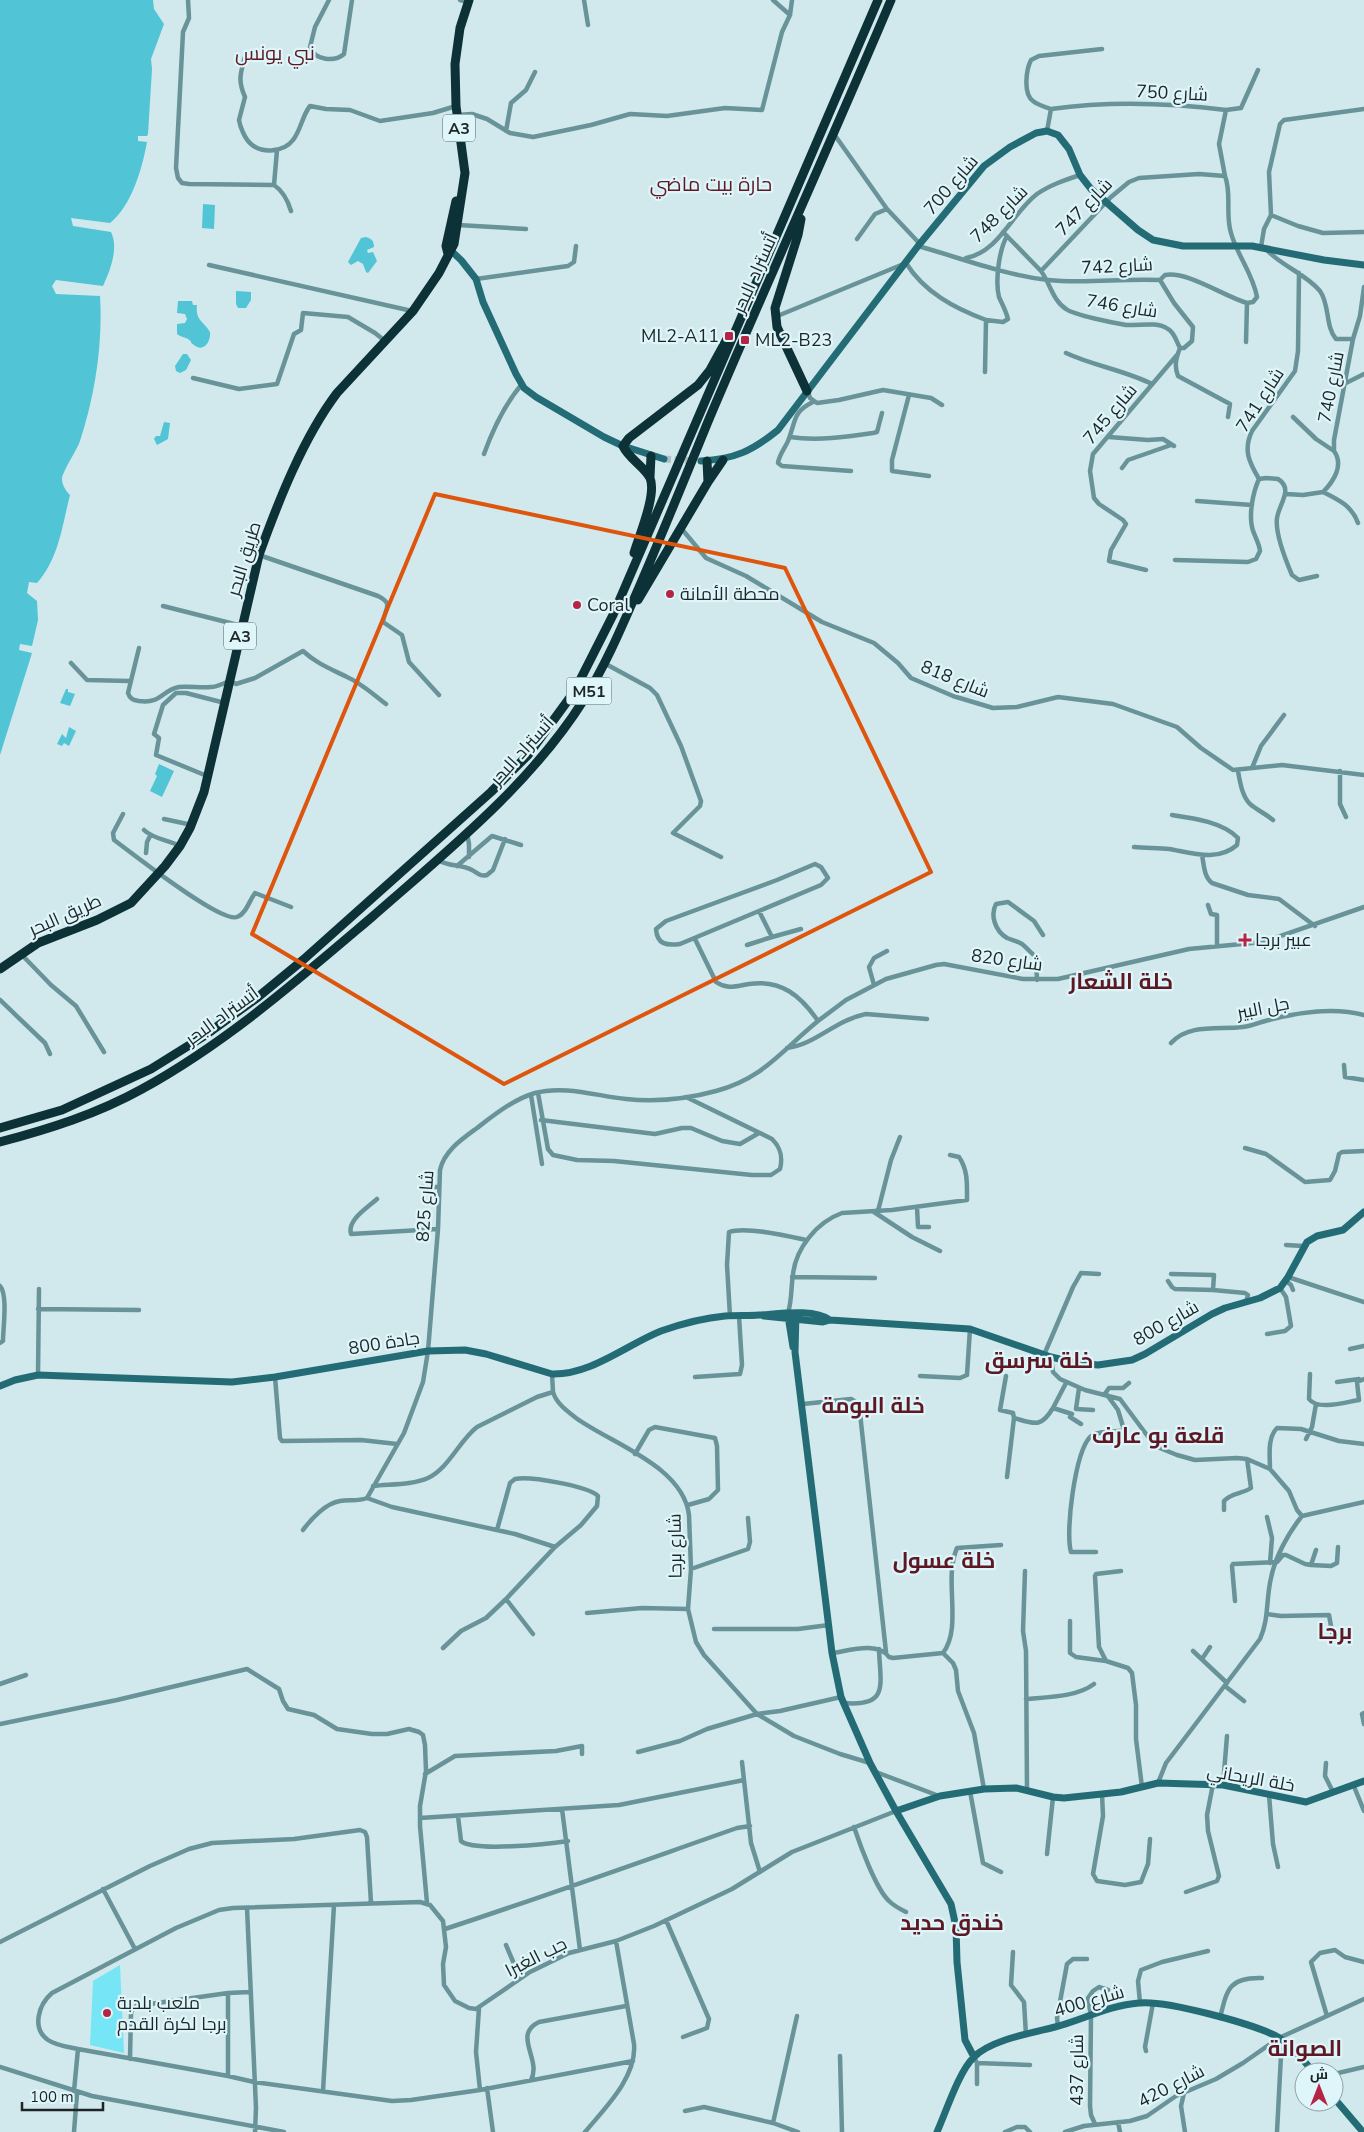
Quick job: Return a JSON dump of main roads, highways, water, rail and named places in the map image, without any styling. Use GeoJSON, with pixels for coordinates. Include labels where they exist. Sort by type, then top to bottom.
{"type":"FeatureCollection","features":[{"type":"Feature","properties":{"kind":"highway","name":"أتستراد البحر"},"geometry":{"type":"LineString","coordinates":[[0,1128],[62,1110],[151,1069],[204,1036],[258,997],[303,960],[491,792],[528,754],[574,692],[596,651],[878,0]]}},
{"type":"Feature","properties":{"kind":"highway","name":"أتستراد البحر"},"geometry":{"type":"LineString","coordinates":[[0,1142],[54,1127],[118,1102],[213,1044],[292,985],[437,860],[512,789],[556,739],[585,697],[622,626],[735,359],[891,0]]}},
{"type":"Feature","properties":{"kind":"highway","name":"طريق البحر"},"geometry":{"type":"LineString","coordinates":[[450,247],[460,174],[451,56],[465,1]]}},
{"type":"Feature","properties":{"kind":"highway","name":"طريق البحر"},"geometry":{"type":"LineString","coordinates":[[0,969],[45,940],[97,920],[131,903],[180,846],[192,825],[208,776],[226,704],[242,626],[266,532],[304,448],[326,407],[413,311],[439,273],[458,226],[465,173],[454,111]]}},
{"type":"Feature","properties":{"kind":"highway"},"geometry":{"type":"LineString","coordinates":[[803,206],[798,235],[774,308],[777,327],[807,390]]}},
{"type":"Feature","properties":{"kind":"highway"},"geometry":{"type":"LineString","coordinates":[[650,477],[629,457],[623,446],[629,438],[698,385],[710,370],[724,343],[738,325]]}},
{"type":"Feature","properties":{"kind":"highway"},"geometry":{"type":"LineString","coordinates":[[629,576],[652,493],[650,477],[651,456]]}},
{"type":"Feature","properties":{"kind":"highway"},"geometry":{"type":"LineString","coordinates":[[622,626],[723,460]]}},
{"type":"Feature","properties":{"kind":"highway"},"geometry":{"type":"LineString","coordinates":[[704,461],[708,482]]}},
{"type":"Feature","properties":{"kind":"main road","name":"شارع 700"},"geometry":{"type":"LineString","coordinates":[[704,461],[723,460],[743,454],[759,446],[778,430],[919,245],[984,166],[1025,137],[1047,131],[1058,136],[1069,149],[1080,175],[1105,203],[1153,240],[1183,246],[1264,248],[1363,267]]}},
{"type":"Feature","properties":{"kind":"main road"},"geometry":{"type":"LineString","coordinates":[[450,247],[476,279],[483,302],[522,384],[536,397],[623,446],[664,459]]}},
{"type":"Feature","properties":{"kind":"main road","name":"شارع 800"},"geometry":{"type":"LineString","coordinates":[[761,1315],[797,1317],[823,1315],[830,1320],[970,1329],[1048,1356],[1078,1363],[1098,1365],[1132,1360],[1225,1308],[1268,1295],[1280,1288],[1287,1279],[1303,1246],[1311,1238],[1343,1230],[1364,1212]]}},
{"type":"Feature","properties":{"kind":"main road","name":"جادة 800"},"geometry":{"type":"LineString","coordinates":[[0,1386],[15,1380],[38,1375],[232,1382],[275,1377],[428,1351],[465,1350],[486,1354],[552,1374],[566,1373],[596,1363],[642,1340],[674,1327],[730,1316],[761,1315]]}},
{"type":"Feature","properties":{"kind":"main road"},"geometry":{"type":"LineString","coordinates":[[788,1316],[803,1404],[832,1653],[842,1700],[870,1763],[951,1904],[956,1927],[957,1962],[965,2040],[975,2060]]}},
{"type":"Feature","properties":{"kind":"main road"},"geometry":{"type":"LineString","coordinates":[[795,1352],[797,1317]]}},
{"type":"Feature","properties":{"kind":"main road","name":"خلة الريحاني"},"geometry":{"type":"LineString","coordinates":[[896,1811],[940,1796],[984,1789],[1027,1790],[1053,1797],[1102,1794],[1155,1784],[1222,1785],[1306,1802],[1364,1781]]}},
{"type":"Feature","properties":{"kind":"main road","name":"شارع 400"},"geometry":{"type":"LineString","coordinates":[[937,2132],[965,2067],[990,2047],[1140,2002],[1153,2003],[1258,2028],[1282,2040],[1306,2062]]}},
{"type":"Feature","properties":{"kind":"main road"},"geometry":{"type":"LineString","coordinates":[[1344,2110],[1363,2132]]}},
{"type":"Feature","properties":{"kind":"tunnel"},"geometry":{"type":"LineString","coordinates":[[664,459],[696,461]]}},
{"type":"Feature","properties":{"kind":"place","name":"ML2-A11"},"geometry":{"type":"Point","coordinates":[729,336]}},
{"type":"Feature","properties":{"kind":"place","name":"ML2-B23"},"geometry":{"type":"Point","coordinates":[745,340]}},
{"type":"Feature","properties":{"kind":"place","name":"محطة الأمانة"},"geometry":{"type":"Point","coordinates":[670,594]}},
{"type":"Feature","properties":{"kind":"place","name":"Coral"},"geometry":{"type":"Point","coordinates":[577,605]}},
{"type":"Feature","properties":{"kind":"place","name":"عبير برجا"},"geometry":{"type":"Point","coordinates":[1245,940]}},
{"type":"Feature","properties":{"kind":"place","name":"ملعب بلدبة برجا لكرة القدم"},"geometry":{"type":"Point","coordinates":[107,2013]}},
{"type":"Feature","properties":{"kind":"district","name":"نبي يونس"},"geometry":{"type":"Point","coordinates":[275,53]}},
{"type":"Feature","properties":{"kind":"district","name":"حارة بيت ماضي"},"geometry":{"type":"Point","coordinates":[711,184]}},
{"type":"Feature","properties":{"kind":"district","name":"خلة الشعار"},"geometry":{"type":"Point","coordinates":[1121,981]}},
{"type":"Feature","properties":{"kind":"district","name":"خلة سرسق"},"geometry":{"type":"Point","coordinates":[1039,1360]}},
{"type":"Feature","properties":{"kind":"district","name":"خلة البومة"},"geometry":{"type":"Point","coordinates":[873,1405]}},
{"type":"Feature","properties":{"kind":"district","name":"قلعة بو عارف"},"geometry":{"type":"Point","coordinates":[1158,1435]}},
{"type":"Feature","properties":{"kind":"district","name":"خلة عسول"},"geometry":{"type":"Point","coordinates":[944,1560]}},
{"type":"Feature","properties":{"kind":"district","name":"برجا"},"geometry":{"type":"Point","coordinates":[1335,1631]}},
{"type":"Feature","properties":{"kind":"district","name":"خندق حديد"},"geometry":{"type":"Point","coordinates":[952,1922]}},
{"type":"Feature","properties":{"kind":"district","name":"الصوانة"},"geometry":{"type":"Point","coordinates":[1305,2048]}}]}
